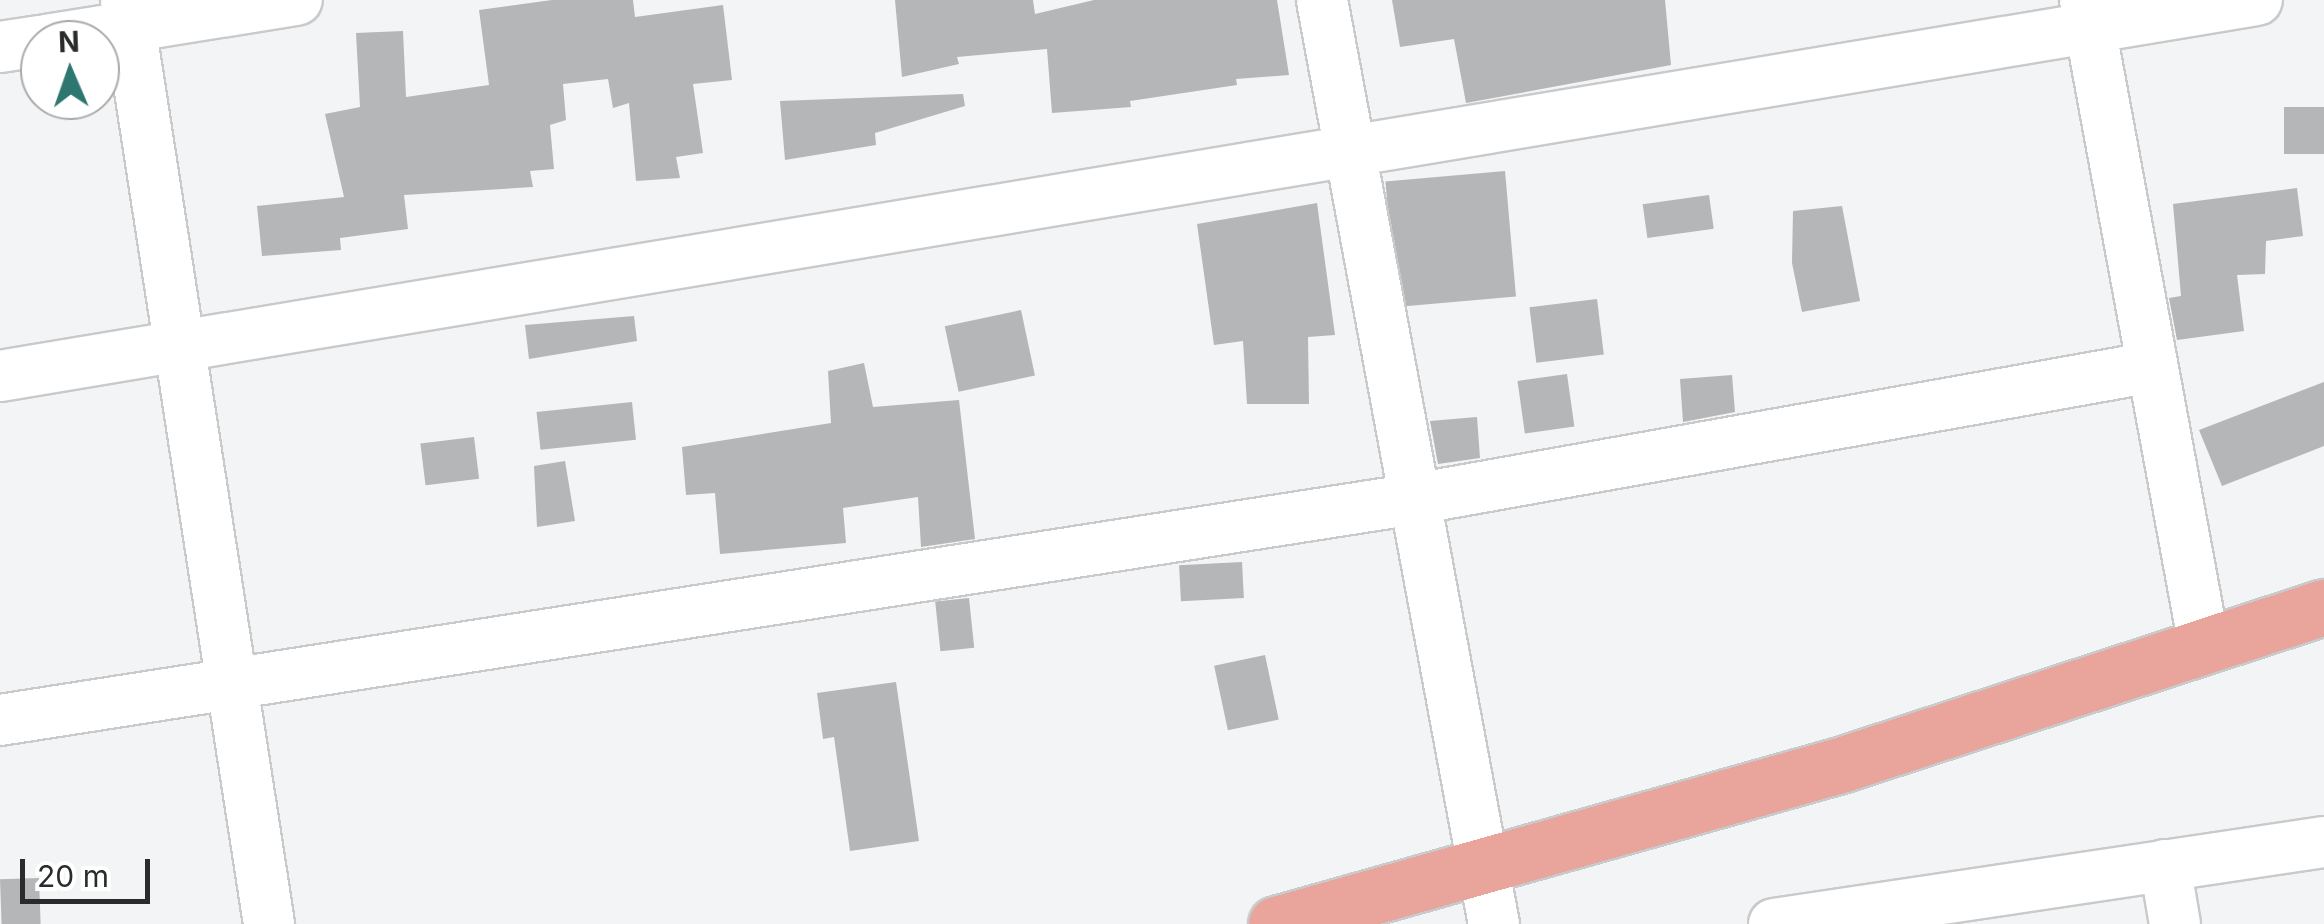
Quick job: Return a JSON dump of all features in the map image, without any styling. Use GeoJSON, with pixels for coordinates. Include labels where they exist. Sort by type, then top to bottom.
{"type":"FeatureCollection","features":[{"type":"Feature","properties":{"kind":"main road"},"geometry":{"type":"LineString","coordinates":[[1276,924],[1486,868],[1840,764],[2324,607]]}},
{"type":"Feature","properties":{"kind":"street"},"geometry":{"type":"LineString","coordinates":[[269,924],[128,14],[298,0]]}},
{"type":"Feature","properties":{"kind":"street"},"geometry":{"type":"LineString","coordinates":[[1322,0],[1494,924]]}},
{"type":"Feature","properties":{"kind":"street"},"geometry":{"type":"LineString","coordinates":[[0,376],[1347,147],[2088,14],[2256,0]]}},
{"type":"Feature","properties":{"kind":"street"},"geometry":{"type":"LineString","coordinates":[[2088,14],[2204,646]]}},
{"type":"Feature","properties":{"kind":"street"},"geometry":{"type":"LineString","coordinates":[[0,720],[232,687],[1414,498],[2152,367]]}},
{"type":"Feature","properties":{"kind":"street"},"geometry":{"type":"LineString","coordinates":[[1774,924],[2324,842]]}},
{"type":"Feature","properties":{"kind":"street"},"geometry":{"type":"LineString","coordinates":[[2166,866],[2175,924]]}},
{"type":"Feature","properties":{"kind":"building"},"geometry":{"type":"Polygon","coordinates":[[[552,0],[633,0],[635,17],[723,5],[732,80],[693,84],[703,153],[676,157],[680,178],[636,181],[629,103],[613,108],[608,79],[563,84],[566,120],[550,125],[554,169],[530,171],[533,187],[404,195],[408,229],[340,238],[341,250],[262,256],[257,206],[344,197],[325,114],[360,107],[356,33],[403,31],[406,97],[489,85],[479,10],[552,0]]]}},
{"type":"Feature","properties":{"kind":"building"},"geometry":{"type":"Polygon","coordinates":[[[895,0],[1033,0],[1035,14],[1094,0],[1277,0],[1289,75],[1236,79],[1237,85],[1130,101],[1131,107],[1052,113],[1047,49],[957,57],[959,64],[902,77],[895,0]]]}},
{"type":"Feature","properties":{"kind":"building"},"geometry":{"type":"Polygon","coordinates":[[[1392,0],[1665,0],[1671,65],[1466,103],[1454,39],[1400,47],[1392,0]]]}},
{"type":"Feature","properties":{"kind":"building"},"geometry":{"type":"Polygon","coordinates":[[[963,94],[965,106],[875,133],[876,145],[785,160],[780,101],[963,94]]]}},
{"type":"Feature","properties":{"kind":"building"},"geometry":{"type":"Polygon","coordinates":[[[2284,107],[2324,107],[2324,154],[2284,154],[2284,107]]]}},
{"type":"Feature","properties":{"kind":"building"},"geometry":{"type":"Polygon","coordinates":[[[1505,171],[1516,297],[1396,307],[1385,181],[1505,171]]]}},
{"type":"Feature","properties":{"kind":"building"},"geometry":{"type":"Polygon","coordinates":[[[2297,188],[2303,236],[2266,241],[2265,274],[2237,275],[2244,331],[2177,340],[2169,298],[2181,296],[2173,204],[2297,188]]]}},
{"type":"Feature","properties":{"kind":"building"},"geometry":{"type":"Polygon","coordinates":[[[1709,195],[1714,229],[1647,238],[1643,204],[1709,195]]]}},
{"type":"Feature","properties":{"kind":"building"},"geometry":{"type":"Polygon","coordinates":[[[1317,203],[1335,335],[1308,337],[1309,404],[1247,404],[1243,341],[1214,345],[1197,224],[1317,203]]]}},
{"type":"Feature","properties":{"kind":"building"},"geometry":{"type":"Polygon","coordinates":[[[1842,206],[1860,301],[1802,312],[1792,263],[1793,211],[1842,206]]]}},
{"type":"Feature","properties":{"kind":"building"},"geometry":{"type":"Polygon","coordinates":[[[1597,299],[1604,355],[1536,363],[1530,307],[1597,299]]]}},
{"type":"Feature","properties":{"kind":"building"},"geometry":{"type":"Polygon","coordinates":[[[1021,310],[1035,376],[959,392],[945,326],[1021,310]]]}},
{"type":"Feature","properties":{"kind":"building"},"geometry":{"type":"Polygon","coordinates":[[[634,316],[637,341],[529,359],[525,325],[634,316]]]}},
{"type":"Feature","properties":{"kind":"building"},"geometry":{"type":"Polygon","coordinates":[[[864,363],[873,407],[959,400],[975,539],[921,547],[918,497],[843,508],[846,543],[720,554],[715,493],[686,495],[682,447],[831,423],[828,371],[864,363]]]}},
{"type":"Feature","properties":{"kind":"building"},"geometry":{"type":"Polygon","coordinates":[[[1567,374],[1574,426],[1525,433],[1517,381],[1567,374]]]}},
{"type":"Feature","properties":{"kind":"building"},"geometry":{"type":"Polygon","coordinates":[[[1732,375],[1735,412],[1683,422],[1680,379],[1732,375]]]}},
{"type":"Feature","properties":{"kind":"building"},"geometry":{"type":"Polygon","coordinates":[[[2324,382],[2324,446],[2222,486],[2199,430],[2324,382]]]}},
{"type":"Feature","properties":{"kind":"building"},"geometry":{"type":"Polygon","coordinates":[[[632,402],[636,440],[540,450],[537,412],[632,402]]]}},
{"type":"Feature","properties":{"kind":"building"},"geometry":{"type":"Polygon","coordinates":[[[1477,417],[1480,458],[1438,464],[1430,421],[1477,417]]]}},
{"type":"Feature","properties":{"kind":"building"},"geometry":{"type":"Polygon","coordinates":[[[474,437],[479,479],[426,485],[420,444],[474,437]]]}},
{"type":"Feature","properties":{"kind":"building"},"geometry":{"type":"Polygon","coordinates":[[[565,461],[575,521],[537,527],[534,466],[565,461]]]}},
{"type":"Feature","properties":{"kind":"building"},"geometry":{"type":"Polygon","coordinates":[[[1242,562],[1244,598],[1181,601],[1179,565],[1242,562]]]}},
{"type":"Feature","properties":{"kind":"building"},"geometry":{"type":"Polygon","coordinates":[[[969,598],[974,648],[940,651],[935,602],[969,598]]]}},
{"type":"Feature","properties":{"kind":"building"},"geometry":{"type":"Polygon","coordinates":[[[1265,655],[1279,720],[1228,730],[1214,666],[1265,655]]]}},
{"type":"Feature","properties":{"kind":"building"},"geometry":{"type":"Polygon","coordinates":[[[896,682],[919,841],[850,851],[834,737],[823,739],[817,693],[896,682]]]}},
{"type":"Feature","properties":{"kind":"building"},"geometry":{"type":"Polygon","coordinates":[[[39,878],[41,924],[2,924],[0,879],[39,878]]]}}]}
